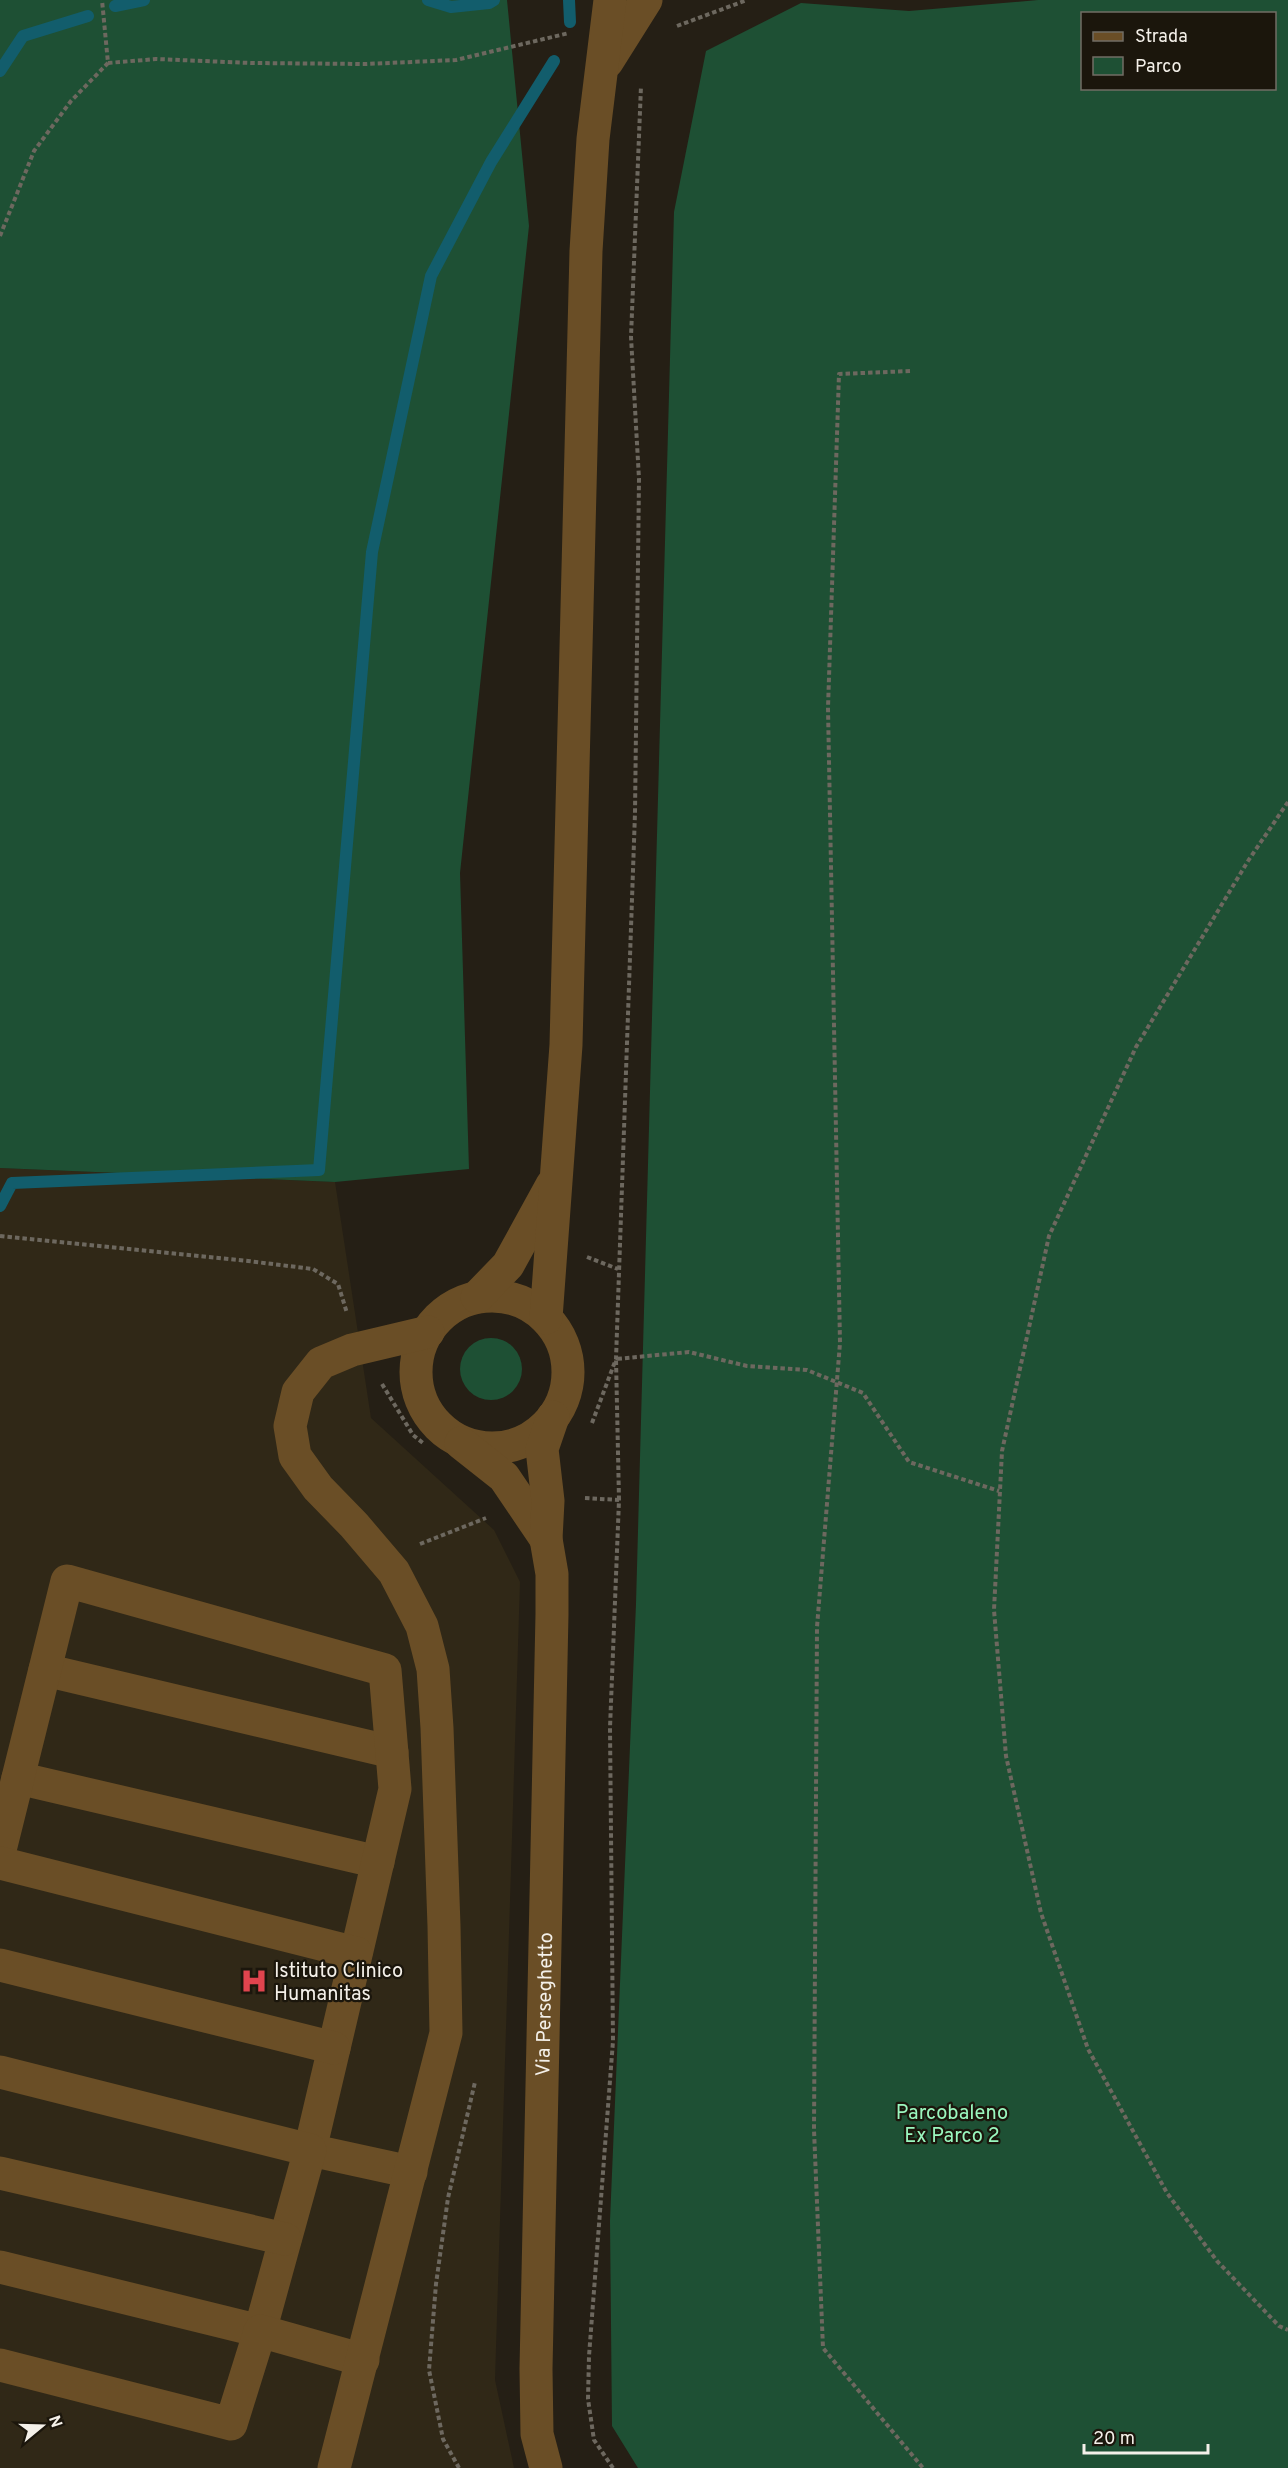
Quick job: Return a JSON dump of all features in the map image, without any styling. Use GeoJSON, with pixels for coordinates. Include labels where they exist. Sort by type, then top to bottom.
{"type":"FeatureCollection","features":[{"type":"Feature","properties":{"kind":"street"},"geometry":{"type":"LineString","coordinates":[[603,69],[646,0]]}},
{"type":"Feature","properties":{"kind":"street"},"geometry":{"type":"LineString","coordinates":[[546,1318],[566,1045],[585,251],[593,139],[608,13]]}},
{"type":"Feature","properties":{"kind":"street"},"geometry":{"type":"LineString","coordinates":[[477,1297],[508,1265],[558,1175]]}},
{"type":"Feature","properties":{"kind":"street"},"geometry":{"type":"LineString","coordinates":[[495,1296],[513,1299],[537,1310],[546,1318],[565,1349],[568,1379],[563,1399],[553,1417],[538,1433],[514,1445],[488,1448],[469,1444],[440,1427],[427,1409],[418,1384],[418,1357],[428,1332],[446,1312],[477,1297],[495,1296]]}},
{"type":"Feature","properties":{"kind":"street"},"geometry":{"type":"LineString","coordinates":[[334,2468],[446,2033],[444,1926],[433,1669],[422,1626],[393,1572],[354,1525],[318,1488],[295,1456],[290,1426],[298,1392],[321,1364],[352,1350],[428,1332]]}},
{"type":"Feature","properties":{"kind":"street"},"geometry":{"type":"LineString","coordinates":[[365,1348],[418,1384]]}},
{"type":"Feature","properties":{"kind":"street","name":"Via Perseghetto"},"geometry":{"type":"LineString","coordinates":[[546,2468],[537,2434],[536,2368],[552,1614],[552,1574],[546,1539],[548,1501],[542,1449],[553,1417]]}},
{"type":"Feature","properties":{"kind":"street","name":"Via Perseghetto"},"geometry":{"type":"LineString","coordinates":[[452,1436],[504,1478],[546,1539]]}},
{"type":"Feature","properties":{"kind":"street"},"geometry":{"type":"LineString","coordinates":[[0,1850],[67,1581],[385,1670],[395,1789],[310,2150],[260,2331],[231,2424],[0,2365]]}},
{"type":"Feature","properties":{"kind":"street"},"geometry":{"type":"LineString","coordinates":[[45,1670],[392,1752]]}},
{"type":"Feature","properties":{"kind":"street"},"geometry":{"type":"LineString","coordinates":[[18,1778],[378,1862]]}},
{"type":"Feature","properties":{"kind":"street"},"geometry":{"type":"LineString","coordinates":[[0,1863],[356,1953]]}},
{"type":"Feature","properties":{"kind":"street"},"geometry":{"type":"LineString","coordinates":[[0,1965],[334,2048]]}},
{"type":"Feature","properties":{"kind":"street"},"geometry":{"type":"LineString","coordinates":[[0,2072],[310,2150],[411,2172]]}},
{"type":"Feature","properties":{"kind":"street"},"geometry":{"type":"LineString","coordinates":[[0,2173],[285,2239]]}},
{"type":"Feature","properties":{"kind":"street"},"geometry":{"type":"LineString","coordinates":[[0,2267],[260,2331],[363,2360]]}},
{"type":"Feature","properties":{"kind":"path"},"geometry":{"type":"LineString","coordinates":[[102,0],[108,63]]}},
{"type":"Feature","properties":{"kind":"path"},"geometry":{"type":"LineString","coordinates":[[671,35],[677,25],[747,0]]}},
{"type":"Feature","properties":{"kind":"path"},"geometry":{"type":"LineString","coordinates":[[0,236],[34,151],[71,101],[108,63],[156,59],[366,64],[456,60],[586,29],[608,13]]}},
{"type":"Feature","properties":{"kind":"path"},"geometry":{"type":"LineString","coordinates":[[613,2468],[594,2440],[588,2399],[589,2356],[613,2041],[610,1728],[619,1500],[616,1359],[618,1269],[635,813],[639,479],[631,337],[641,83]]}},
{"type":"Feature","properties":{"kind":"path"},"geometry":{"type":"LineString","coordinates":[[910,371],[839,374],[828,708],[840,1343],[817,1627],[814,2130],[824,2348],[923,2468]]}},
{"type":"Feature","properties":{"kind":"path"},"geometry":{"type":"LineString","coordinates":[[1288,802],[1248,861],[1136,1047],[1049,1236],[1002,1451],[994,1610],[1006,1756],[1041,1913],[1088,2049],[1167,2193],[1217,2261],[1279,2326],[1288,2330]]}},
{"type":"Feature","properties":{"kind":"path"},"geometry":{"type":"LineString","coordinates":[[0,1236],[236,1259],[313,1269],[338,1284],[348,1317]]}},
{"type":"Feature","properties":{"kind":"path"},"geometry":{"type":"LineString","coordinates":[[577,1253],[618,1269]]}},
{"type":"Feature","properties":{"kind":"path"},"geometry":{"type":"LineString","coordinates":[[616,1359],[688,1352],[747,1366],[807,1370],[863,1393],[909,1462],[999,1491]]}},
{"type":"Feature","properties":{"kind":"path"},"geometry":{"type":"LineString","coordinates":[[589,1433],[616,1359]]}},
{"type":"Feature","properties":{"kind":"path"},"geometry":{"type":"LineString","coordinates":[[576,1497],[619,1500]]}},
{"type":"Feature","properties":{"kind":"path"},"geometry":{"type":"LineString","coordinates":[[412,1546],[487,1518]]}},
{"type":"Feature","properties":{"kind":"shaded area","name":"Istituto Clinico Humanitas"},"geometry":{"type":"Polygon","coordinates":[[[0,1168],[335,1182],[371,1418],[494,1530],[520,1582],[495,2380],[514,2468],[0,2468],[0,1168]]]}},
{"type":"Feature","properties":{"kind":"green space"},"geometry":{"type":"Polygon","coordinates":[[[0,0],[507,0],[529,226],[460,873],[469,1169],[335,1182],[0,1168],[0,0]]]}},
{"type":"Feature","properties":{"kind":"green space","name":"Parcobaleno Ex Parco 2"},"geometry":{"type":"Polygon","coordinates":[[[1038,0],[1288,0],[1288,2468],[638,2468],[612,2426],[610,2221],[636,1604],[674,212],[706,51],[801,3],[909,11],[1038,0]]]}},
{"type":"Feature","properties":{"kind":"green space"},"geometry":{"type":"Polygon","coordinates":[[[491,1338],[508,1343],[513,1347],[517,1352],[522,1369],[517,1386],[513,1391],[508,1395],[491,1400],[474,1395],[469,1391],[465,1386],[460,1369],[465,1352],[469,1347],[474,1343],[491,1338]]]}},
{"type":"Feature","properties":{"kind":"waterway"},"geometry":{"type":"LineString","coordinates":[[115,6],[144,0]]}},
{"type":"Feature","properties":{"kind":"waterway"},"geometry":{"type":"LineString","coordinates":[[428,0],[451,7],[489,3],[494,0]]}},
{"type":"Feature","properties":{"kind":"waterway"},"geometry":{"type":"LineString","coordinates":[[569,0],[570,22]]}},
{"type":"Feature","properties":{"kind":"waterway"},"geometry":{"type":"LineString","coordinates":[[0,71],[23,36],[88,16]]}},
{"type":"Feature","properties":{"kind":"waterway"},"geometry":{"type":"LineString","coordinates":[[0,1206],[12,1183],[319,1170],[372,552],[431,276],[491,162],[554,61]]}},
{"type":"Feature","properties":{"kind":"place","name":"Istituto Clinico Humanitas"},"geometry":{"type":"Point","coordinates":[254,1981]}}]}
